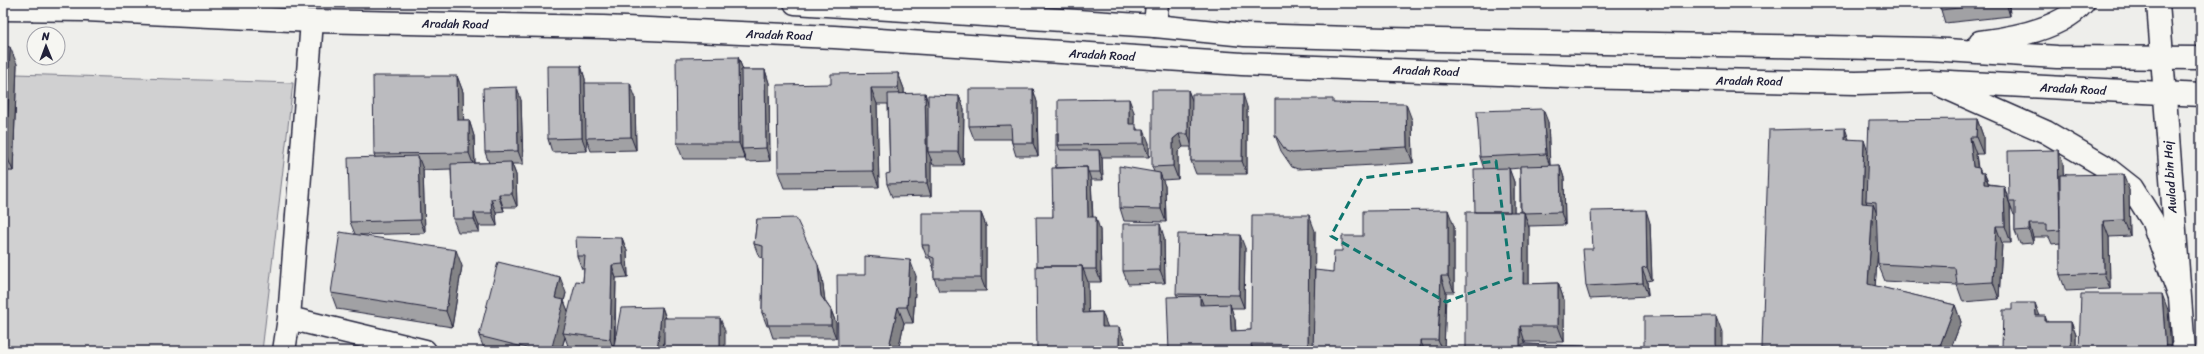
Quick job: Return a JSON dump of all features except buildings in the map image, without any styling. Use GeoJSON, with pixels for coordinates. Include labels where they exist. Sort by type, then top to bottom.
{"type":"FeatureCollection","features":[{"type":"Feature","properties":{"kind":"main road"},"geometry":{"type":"LineString","coordinates":[[795,3],[1155,26],[1245,35],[1930,49],[2057,57],[2201,58]]}},
{"type":"Feature","properties":{"kind":"main road"},"geometry":{"type":"LineString","coordinates":[[1155,26],[1157,3]]}},
{"type":"Feature","properties":{"kind":"main road"},"geometry":{"type":"LineString","coordinates":[[1930,49],[2010,38],[2042,29],[2078,9],[2083,3]]}},
{"type":"Feature","properties":{"kind":"main road","name":"Awlad bin Haj"},"geometry":{"type":"LineString","coordinates":[[2158,3],[2184,351]]}},
{"type":"Feature","properties":{"kind":"main road","name":"Aradah Road"},"geometry":{"type":"LineString","coordinates":[[3,9],[94,11],[312,21],[603,27],[826,37],[1242,64],[1573,76],[1856,83],[1930,81],[2201,95]]}},
{"type":"Feature","properties":{"kind":"main road"},"geometry":{"type":"LineString","coordinates":[[284,351],[289,318],[312,21]]}},
{"type":"Feature","properties":{"kind":"main road"},"geometry":{"type":"LineString","coordinates":[[1930,81],[2046,132],[2104,166],[2132,188],[2152,220],[2179,294]]}},
{"type":"Feature","properties":{"kind":"main road"},"geometry":{"type":"LineString","coordinates":[[289,318],[425,351]]}},
{"type":"Feature","properties":{"kind":"highlighted area"},"geometry":{"type":"Polygon","coordinates":[[[1496,161],[1511,278],[1446,302],[1331,236],[1362,178],[1496,161]]]}},
{"type":"Feature","properties":{"kind":"shaded area"},"geometry":{"type":"Polygon","coordinates":[[[16,74],[293,83],[262,351],[3,351],[3,171],[13,171],[16,74]]]}}]}
